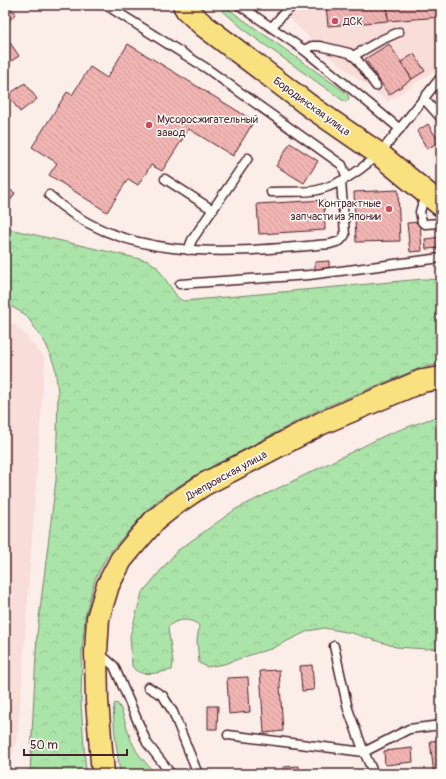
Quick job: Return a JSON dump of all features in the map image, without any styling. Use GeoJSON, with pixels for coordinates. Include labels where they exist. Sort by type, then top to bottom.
{"type":"FeatureCollection","features":[{"type":"Feature","properties":{"kind":"main road","name":"Бородинская улица"},"geometry":{"type":"LineString","coordinates":[[184,5],[187,10],[203,25],[311,106],[382,150]]}},
{"type":"Feature","properties":{"kind":"main road","name":"Бородинская улица"},"geometry":{"type":"LineString","coordinates":[[197,5],[219,26],[382,150],[436,197]]}},
{"type":"Feature","properties":{"kind":"main road","name":"Днепровская улица"},"geometry":{"type":"LineString","coordinates":[[104,774],[97,701],[96,652],[98,618],[108,585],[122,560],[136,542],[156,520],[175,504],[203,486],[322,424],[422,381],[441,378]]}},
{"type":"Feature","properties":{"kind":"main road","name":"Днепровская улица"},"geometry":{"type":"LineString","coordinates":[[111,774],[108,753],[106,700],[108,619],[117,589],[147,545],[177,518],[231,483],[327,434],[424,393],[441,390]]}},
{"type":"Feature","properties":{"kind":"lane"},"geometry":{"type":"LineString","coordinates":[[49,195],[60,205],[84,221],[107,232],[144,243],[188,250],[243,251],[330,244],[340,241],[345,235],[344,179],[342,165],[206,68],[106,5]]}},
{"type":"Feature","properties":{"kind":"lane"},"geometry":{"type":"LineString","coordinates":[[240,5],[304,50],[400,129]]}},
{"type":"Feature","properties":{"kind":"lane"},"geometry":{"type":"LineString","coordinates":[[272,27],[283,14],[294,5]]}},
{"type":"Feature","properties":{"kind":"lane"},"geometry":{"type":"LineString","coordinates":[[353,56],[381,40],[399,32]]}},
{"type":"Feature","properties":{"kind":"lane"},"geometry":{"type":"LineString","coordinates":[[304,50],[312,46],[320,46],[349,53],[376,86]]}},
{"type":"Feature","properties":{"kind":"lane"},"geometry":{"type":"LineString","coordinates":[[271,192],[317,190],[344,179],[382,150],[441,76]]}},
{"type":"Feature","properties":{"kind":"lane"},"geometry":{"type":"LineString","coordinates":[[424,99],[441,118]]}},
{"type":"Feature","properties":{"kind":"lane"},"geometry":{"type":"LineString","coordinates":[[188,250],[192,240],[248,158]]}},
{"type":"Feature","properties":{"kind":"lane"},"geometry":{"type":"LineString","coordinates":[[165,179],[213,210]]}},
{"type":"Feature","properties":{"kind":"lane"},"geometry":{"type":"LineString","coordinates":[[436,197],[420,212],[422,222],[425,224],[441,223]]}},
{"type":"Feature","properties":{"kind":"lane"},"geometry":{"type":"LineString","coordinates":[[180,284],[310,274],[441,258]]}},
{"type":"Feature","properties":{"kind":"lane"},"geometry":{"type":"LineString","coordinates":[[334,646],[348,709],[374,774]]}},
{"type":"Feature","properties":{"kind":"lane"},"geometry":{"type":"LineString","coordinates":[[106,659],[114,666],[147,743],[171,774]]}},
{"type":"Feature","properties":{"kind":"lane"},"geometry":{"type":"LineString","coordinates":[[148,687],[163,696],[173,712],[198,774]]}},
{"type":"Feature","properties":{"kind":"lane"},"geometry":{"type":"LineString","coordinates":[[228,735],[364,752],[409,729],[441,725]]}},
{"type":"Feature","properties":{"kind":"shaded area"},"geometry":{"type":"Polygon","coordinates":[[[276,5],[441,5],[441,71],[436,70],[388,102],[325,53],[276,5]]]}},
{"type":"Feature","properties":{"kind":"shaded area"},"geometry":{"type":"Polygon","coordinates":[[[5,321],[17,326],[45,358],[18,734],[6,774],[5,774],[5,321]]]}},
{"type":"Feature","properties":{"kind":"green space"},"geometry":{"type":"Polygon","coordinates":[[[224,6],[345,92],[348,95],[349,100],[345,102],[248,33],[223,11],[224,6]]]}},
{"type":"Feature","properties":{"kind":"green space"},"geometry":{"type":"Polygon","coordinates":[[[5,228],[149,261],[157,267],[178,298],[183,301],[423,279],[441,280],[441,364],[420,368],[318,410],[202,472],[170,491],[150,507],[108,554],[95,579],[85,617],[82,652],[81,704],[86,774],[30,774],[37,634],[56,480],[58,392],[55,367],[46,344],[26,315],[5,303],[5,228]]]}},
{"type":"Feature","properties":{"kind":"green space"},"geometry":{"type":"Polygon","coordinates":[[[441,415],[441,648],[426,649],[396,647],[352,633],[324,628],[308,631],[271,649],[224,664],[207,667],[199,663],[197,641],[199,626],[192,621],[183,620],[170,625],[168,628],[173,662],[172,670],[145,674],[135,670],[132,666],[130,636],[142,593],[177,551],[236,509],[388,434],[441,415]]]}},
{"type":"Feature","properties":{"kind":"green space"},"geometry":{"type":"Polygon","coordinates":[[[115,703],[118,704],[121,709],[131,740],[137,752],[155,774],[120,774],[114,725],[115,703]]]}},
{"type":"Feature","properties":{"kind":"building"},"geometry":{"type":"Polygon","coordinates":[[[6,5],[16,13],[8,22],[5,19],[6,5]]]}},
{"type":"Feature","properties":{"kind":"building"},"geometry":{"type":"Polygon","coordinates":[[[326,5],[386,5],[388,21],[328,26],[326,5]]]}},
{"type":"Feature","properties":{"kind":"building"},"geometry":{"type":"Polygon","coordinates":[[[387,5],[441,5],[441,17],[388,21],[387,5]]]}},
{"type":"Feature","properties":{"kind":"building"},"geometry":{"type":"Polygon","coordinates":[[[5,35],[19,56],[5,65],[5,35]]]}},
{"type":"Feature","properties":{"kind":"building","name":"Мусоросжигательный завод"},"geometry":{"type":"Polygon","coordinates":[[[128,44],[254,121],[233,156],[189,129],[162,171],[151,165],[138,185],[128,179],[107,212],[49,175],[57,163],[32,147],[67,92],[72,95],[90,67],[107,78],[128,44]]]}},
{"type":"Feature","properties":{"kind":"building"},"geometry":{"type":"Polygon","coordinates":[[[389,44],[412,79],[389,95],[365,59],[389,44]]]}},
{"type":"Feature","properties":{"kind":"building"},"geometry":{"type":"Polygon","coordinates":[[[414,54],[425,71],[412,79],[401,62],[414,54]]]}},
{"type":"Feature","properties":{"kind":"building"},"geometry":{"type":"Polygon","coordinates":[[[25,83],[37,99],[20,112],[8,95],[25,83]]]}},
{"type":"Feature","properties":{"kind":"building"},"geometry":{"type":"Polygon","coordinates":[[[428,124],[439,142],[427,149],[417,131],[428,124]]]}},
{"type":"Feature","properties":{"kind":"building"},"geometry":{"type":"Polygon","coordinates":[[[290,143],[318,161],[304,183],[276,166],[290,143]]]}},
{"type":"Feature","properties":{"kind":"building"},"geometry":{"type":"Polygon","coordinates":[[[5,187],[15,193],[7,206],[5,205],[5,187]]]}},
{"type":"Feature","properties":{"kind":"building"},"geometry":{"type":"Polygon","coordinates":[[[398,190],[400,241],[356,242],[354,192],[398,190]]]}},
{"type":"Feature","properties":{"kind":"building"},"geometry":{"type":"Polygon","coordinates":[[[324,200],[325,230],[259,234],[257,204],[324,200]]]}},
{"type":"Feature","properties":{"kind":"building"},"geometry":{"type":"Polygon","coordinates":[[[420,222],[422,251],[410,252],[407,223],[420,222]]]}},
{"type":"Feature","properties":{"kind":"building"},"geometry":{"type":"Polygon","coordinates":[[[441,237],[441,248],[426,249],[425,239],[441,237]]]}},
{"type":"Feature","properties":{"kind":"building"},"geometry":{"type":"Polygon","coordinates":[[[329,261],[329,269],[315,270],[315,262],[329,261]]]}},
{"type":"Feature","properties":{"kind":"building"},"geometry":{"type":"Polygon","coordinates":[[[312,665],[314,690],[302,691],[300,666],[312,665]]]}},
{"type":"Feature","properties":{"kind":"building"},"geometry":{"type":"Polygon","coordinates":[[[279,670],[283,731],[264,733],[260,671],[279,670]]]}},
{"type":"Feature","properties":{"kind":"building"},"geometry":{"type":"Polygon","coordinates":[[[248,677],[250,712],[229,714],[227,678],[248,677]]]}},
{"type":"Feature","properties":{"kind":"building"},"geometry":{"type":"Polygon","coordinates":[[[208,706],[218,706],[217,729],[208,729],[208,706]]]}},
{"type":"Feature","properties":{"kind":"building"},"geometry":{"type":"Polygon","coordinates":[[[441,740],[441,774],[434,774],[430,741],[441,740]]]}},
{"type":"Feature","properties":{"kind":"building"},"geometry":{"type":"Polygon","coordinates":[[[412,748],[413,762],[385,765],[384,751],[412,748]]]}},
{"type":"Feature","properties":{"kind":"building"},"geometry":{"type":"Polygon","coordinates":[[[299,766],[299,771],[283,772],[283,767],[299,766]]]}},
{"type":"Feature","properties":{"kind":"place","name":"ДСК"},"geometry":{"type":"Point","coordinates":[335,21]}},
{"type":"Feature","properties":{"kind":"place","name":"Мусоросжигательный завод"},"geometry":{"type":"Point","coordinates":[149,125]}},
{"type":"Feature","properties":{"kind":"place","name":"Контрактные запчасти из Японии"},"geometry":{"type":"Point","coordinates":[389,209]}}]}
